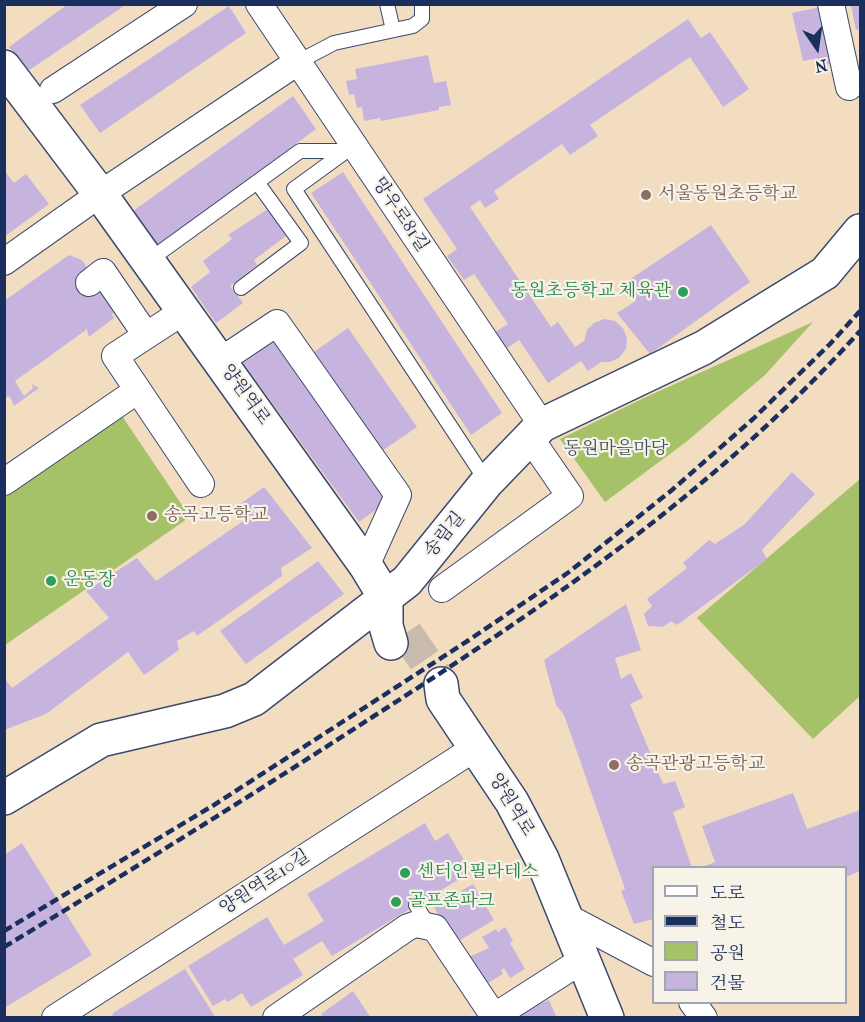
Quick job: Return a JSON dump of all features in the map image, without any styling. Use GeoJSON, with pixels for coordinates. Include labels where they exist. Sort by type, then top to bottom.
{"type":"FeatureCollection","features":[{"type":"Feature","properties":{"kind":"street"},"geometry":{"type":"LineString","coordinates":[[53,90],[184,4]]}},
{"type":"Feature","properties":{"kind":"street","name":"망우로81길"},"geometry":{"type":"LineString","coordinates":[[259,4],[349,148],[536,432],[570,496],[442,589]]}},
{"type":"Feature","properties":{"kind":"street"},"geometry":{"type":"LineString","coordinates":[[831,4],[850,44],[849,87]]}},
{"type":"Feature","properties":{"kind":"street"},"geometry":{"type":"LineString","coordinates":[[4,262],[100,194],[296,63]]}},
{"type":"Feature","properties":{"kind":"street","name":"양원역로"},"geometry":{"type":"LineString","coordinates":[[4,67],[100,194],[366,566],[392,623]]}},
{"type":"Feature","properties":{"kind":"street","name":"송림길"},"geometry":{"type":"LineString","coordinates":[[4,798],[101,740],[216,713],[254,699],[392,623],[415,573],[487,482],[536,432],[703,348],[825,273],[861,231]]}},
{"type":"Feature","properties":{"kind":"street"},"geometry":{"type":"LineString","coordinates":[[89,283],[103,272],[146,335]]}},
{"type":"Feature","properties":{"kind":"street"},"geometry":{"type":"LineString","coordinates":[[184,311],[115,356],[201,484]]}},
{"type":"Feature","properties":{"kind":"street"},"geometry":{"type":"LineString","coordinates":[[220,361],[277,323],[398,495],[366,566]]}},
{"type":"Feature","properties":{"kind":"street"},"geometry":{"type":"LineString","coordinates":[[4,482],[138,390]]}},
{"type":"Feature","properties":{"kind":"street","name":"양원역로"},"geometry":{"type":"LineString","coordinates":[[437,692],[512,802],[542,859],[607,1017]]}},
{"type":"Feature","properties":{"kind":"street","name":"양원역로10길"},"geometry":{"type":"LineString","coordinates":[[65,1015],[475,748]]}},
{"type":"Feature","properties":{"kind":"street"},"geometry":{"type":"LineString","coordinates":[[276,1017],[408,927],[417,924],[422,915],[435,928],[494,1017],[584,959]]}},
{"type":"Feature","properties":{"kind":"street"},"geometry":{"type":"LineString","coordinates":[[567,917],[652,962]]}},
{"type":"Feature","properties":{"kind":"street"},"geometry":{"type":"LineString","coordinates":[[694,1004],[704,1017]]}},
{"type":"Feature","properties":{"kind":"lane"},"geometry":{"type":"LineString","coordinates":[[387,4],[393,30]]}},
{"type":"Feature","properties":{"kind":"lane"},"geometry":{"type":"LineString","coordinates":[[296,63],[334,43],[418,24],[424,14],[422,4]]}},
{"type":"Feature","properties":{"kind":"lane"},"geometry":{"type":"LineString","coordinates":[[148,261],[300,151],[349,148]]}},
{"type":"Feature","properties":{"kind":"lane"},"geometry":{"type":"LineString","coordinates":[[349,148],[294,189],[487,482]]}},
{"type":"Feature","properties":{"kind":"lane"},"geometry":{"type":"LineString","coordinates":[[241,288],[301,243],[257,182]]}},
{"type":"Feature","properties":{"kind":"green space","name":"동원마을마당"},"geometry":{"type":"Polygon","coordinates":[[[813,322],[765,375],[686,442],[605,502],[560,439],[646,397],[813,322]]]}},
{"type":"Feature","properties":{"kind":"green space","name":"운동장"},"geometry":{"type":"Polygon","coordinates":[[[114,404],[190,517],[5,645],[5,479],[114,404]]]}},
{"type":"Feature","properties":{"kind":"green space"},"geometry":{"type":"Polygon","coordinates":[[[860,479],[860,696],[813,739],[697,618],[860,479]]]}},
{"type":"Feature","properties":{"kind":"building"},"geometry":{"type":"Polygon","coordinates":[[[68,4],[127,4],[28,71],[9,47],[68,4]]]}},
{"type":"Feature","properties":{"kind":"building"},"geometry":{"type":"Polygon","coordinates":[[[860,4],[860,29],[856,30],[851,5],[860,4]]]}},
{"type":"Feature","properties":{"kind":"building"},"geometry":{"type":"Polygon","coordinates":[[[229,6],[246,33],[100,133],[80,105],[229,6]]]}},
{"type":"Feature","properties":{"kind":"building"},"geometry":{"type":"Polygon","coordinates":[[[825,6],[837,62],[820,66],[818,58],[803,61],[792,13],[825,6]]]}},
{"type":"Feature","properties":{"kind":"building"},"geometry":{"type":"Polygon","coordinates":[[[688,19],[701,38],[710,32],[749,89],[723,107],[690,57],[590,125],[598,136],[570,155],[562,144],[494,191],[499,199],[485,208],[480,200],[470,207],[551,327],[558,322],[575,347],[584,341],[587,330],[594,323],[604,319],[615,321],[623,328],[627,338],[626,349],[619,358],[610,362],[601,362],[588,371],[581,361],[548,383],[519,340],[506,349],[495,332],[508,324],[474,274],[464,280],[447,256],[457,249],[423,199],[688,19]]]}},
{"type":"Feature","properties":{"kind":"building"},"geometry":{"type":"Polygon","coordinates":[[[428,55],[434,83],[446,81],[451,105],[439,107],[439,110],[381,121],[380,118],[364,121],[362,107],[357,108],[354,94],[349,95],[346,81],[357,79],[355,69],[428,55]]]}},
{"type":"Feature","properties":{"kind":"building"},"geometry":{"type":"Polygon","coordinates":[[[293,96],[316,129],[159,246],[133,211],[293,96]]]}},
{"type":"Feature","properties":{"kind":"building"},"geometry":{"type":"Polygon","coordinates":[[[4,170],[14,183],[26,174],[49,204],[4,237],[4,170]]]}},
{"type":"Feature","properties":{"kind":"building"},"geometry":{"type":"Polygon","coordinates":[[[343,172],[502,413],[471,435],[311,193],[343,172]]]}},
{"type":"Feature","properties":{"kind":"building"},"geometry":{"type":"Polygon","coordinates":[[[268,209],[286,236],[254,260],[257,265],[230,286],[243,303],[216,323],[191,287],[210,272],[203,261],[232,239],[228,235],[268,209]]]}},
{"type":"Feature","properties":{"kind":"building","name":"동원초등학교 체육관"},"geometry":{"type":"Polygon","coordinates":[[[711,225],[750,282],[650,354],[617,313],[636,301],[623,284],[711,225]]]}},
{"type":"Feature","properties":{"kind":"building"},"geometry":{"type":"Polygon","coordinates":[[[69,255],[82,260],[116,311],[112,314],[114,318],[89,337],[86,327],[86,330],[15,381],[24,396],[33,388],[32,384],[39,388],[14,406],[10,397],[4,399],[4,301],[69,255]]]}},
{"type":"Feature","properties":{"kind":"building"},"geometry":{"type":"Polygon","coordinates":[[[348,328],[417,427],[379,453],[311,354],[348,328]]]}},
{"type":"Feature","properties":{"kind":"building"},"geometry":{"type":"Polygon","coordinates":[[[274,342],[388,501],[359,522],[243,363],[274,342]]]}},
{"type":"Feature","properties":{"kind":"building"},"geometry":{"type":"Polygon","coordinates":[[[792,472],[815,494],[762,550],[767,559],[677,625],[671,621],[663,627],[648,626],[644,614],[652,606],[647,599],[687,568],[683,563],[709,540],[715,544],[745,524],[792,472]]]}},
{"type":"Feature","properties":{"kind":"building","name":"송곡고등학교"},"geometry":{"type":"Polygon","coordinates":[[[264,487],[312,548],[281,568],[282,576],[197,636],[194,631],[177,641],[179,650],[144,675],[128,652],[46,714],[4,730],[4,678],[12,688],[109,618],[86,591],[137,558],[156,581],[249,517],[240,504],[264,487]]]}},
{"type":"Feature","properties":{"kind":"building"},"geometry":{"type":"Polygon","coordinates":[[[318,561],[344,594],[246,664],[220,631],[318,561]]]}},
{"type":"Feature","properties":{"kind":"building","name":"송곡관광고등학교"},"geometry":{"type":"Polygon","coordinates":[[[626,604],[641,650],[615,658],[621,679],[631,673],[643,698],[630,704],[663,784],[675,781],[685,807],[673,812],[691,866],[652,866],[652,920],[634,924],[621,891],[625,889],[564,715],[556,705],[544,660],[626,604]]]}},
{"type":"Feature","properties":{"kind":"building"},"geometry":{"type":"Polygon","coordinates":[[[793,793],[807,829],[860,810],[860,871],[847,877],[847,866],[705,866],[715,862],[702,826],[793,793]]]}},
{"type":"Feature","properties":{"kind":"building"},"geometry":{"type":"Polygon","coordinates":[[[425,823],[435,841],[448,833],[471,872],[332,956],[322,941],[293,959],[303,975],[251,1007],[242,993],[228,1002],[225,999],[213,1006],[188,966],[267,917],[284,945],[324,921],[307,894],[425,823]]]}},
{"type":"Feature","properties":{"kind":"building"},"geometry":{"type":"Polygon","coordinates":[[[22,843],[92,955],[4,1008],[4,855],[22,843]]]}},
{"type":"Feature","properties":{"kind":"building"},"geometry":{"type":"Polygon","coordinates":[[[473,884],[494,920],[455,943],[434,907],[473,884]]]}},
{"type":"Feature","properties":{"kind":"building"},"geometry":{"type":"Polygon","coordinates":[[[505,927],[513,941],[510,943],[525,969],[510,978],[504,968],[501,970],[503,974],[483,986],[466,958],[489,948],[482,937],[505,927]]]}},
{"type":"Feature","properties":{"kind":"building"},"geometry":{"type":"Polygon","coordinates":[[[185,969],[216,1018],[112,1018],[113,1013],[185,969]]]}},
{"type":"Feature","properties":{"kind":"building"},"geometry":{"type":"Polygon","coordinates":[[[353,991],[371,1018],[324,1018],[321,1014],[353,991]]]}},
{"type":"Feature","properties":{"kind":"building"},"geometry":{"type":"Polygon","coordinates":[[[549,1000],[557,1018],[517,1018],[520,1013],[549,1000]]]}},
{"type":"Feature","properties":{"kind":"tunnel"},"geometry":{"type":"LineString","coordinates":[[406,633],[441,684]]}},
{"type":"Feature","properties":{"kind":"railway"},"geometry":{"type":"LineString","coordinates":[[4,931],[214,805],[469,640],[569,572],[672,490],[753,419],[830,344],[860,311]]}},
{"type":"Feature","properties":{"kind":"railway"},"geometry":{"type":"LineString","coordinates":[[4,947],[328,746],[568,586],[630,540],[750,441],[860,331]]}},
{"type":"Feature","properties":{"kind":"place","name":"서울동원초등학교"},"geometry":{"type":"Point","coordinates":[646,195]}},
{"type":"Feature","properties":{"kind":"place","name":"동원초등학교 체육관"},"geometry":{"type":"Point","coordinates":[683,292]}},
{"type":"Feature","properties":{"kind":"place","name":"송곡고등학교"},"geometry":{"type":"Point","coordinates":[152,516]}},
{"type":"Feature","properties":{"kind":"place","name":"운동장"},"geometry":{"type":"Point","coordinates":[51,581]}},
{"type":"Feature","properties":{"kind":"place","name":"송곡관광고등학교"},"geometry":{"type":"Point","coordinates":[614,765]}},
{"type":"Feature","properties":{"kind":"place","name":"센터인필라테스"},"geometry":{"type":"Point","coordinates":[405,873]}},
{"type":"Feature","properties":{"kind":"place","name":"골프존파크"},"geometry":{"type":"Point","coordinates":[396,902]}}]}
